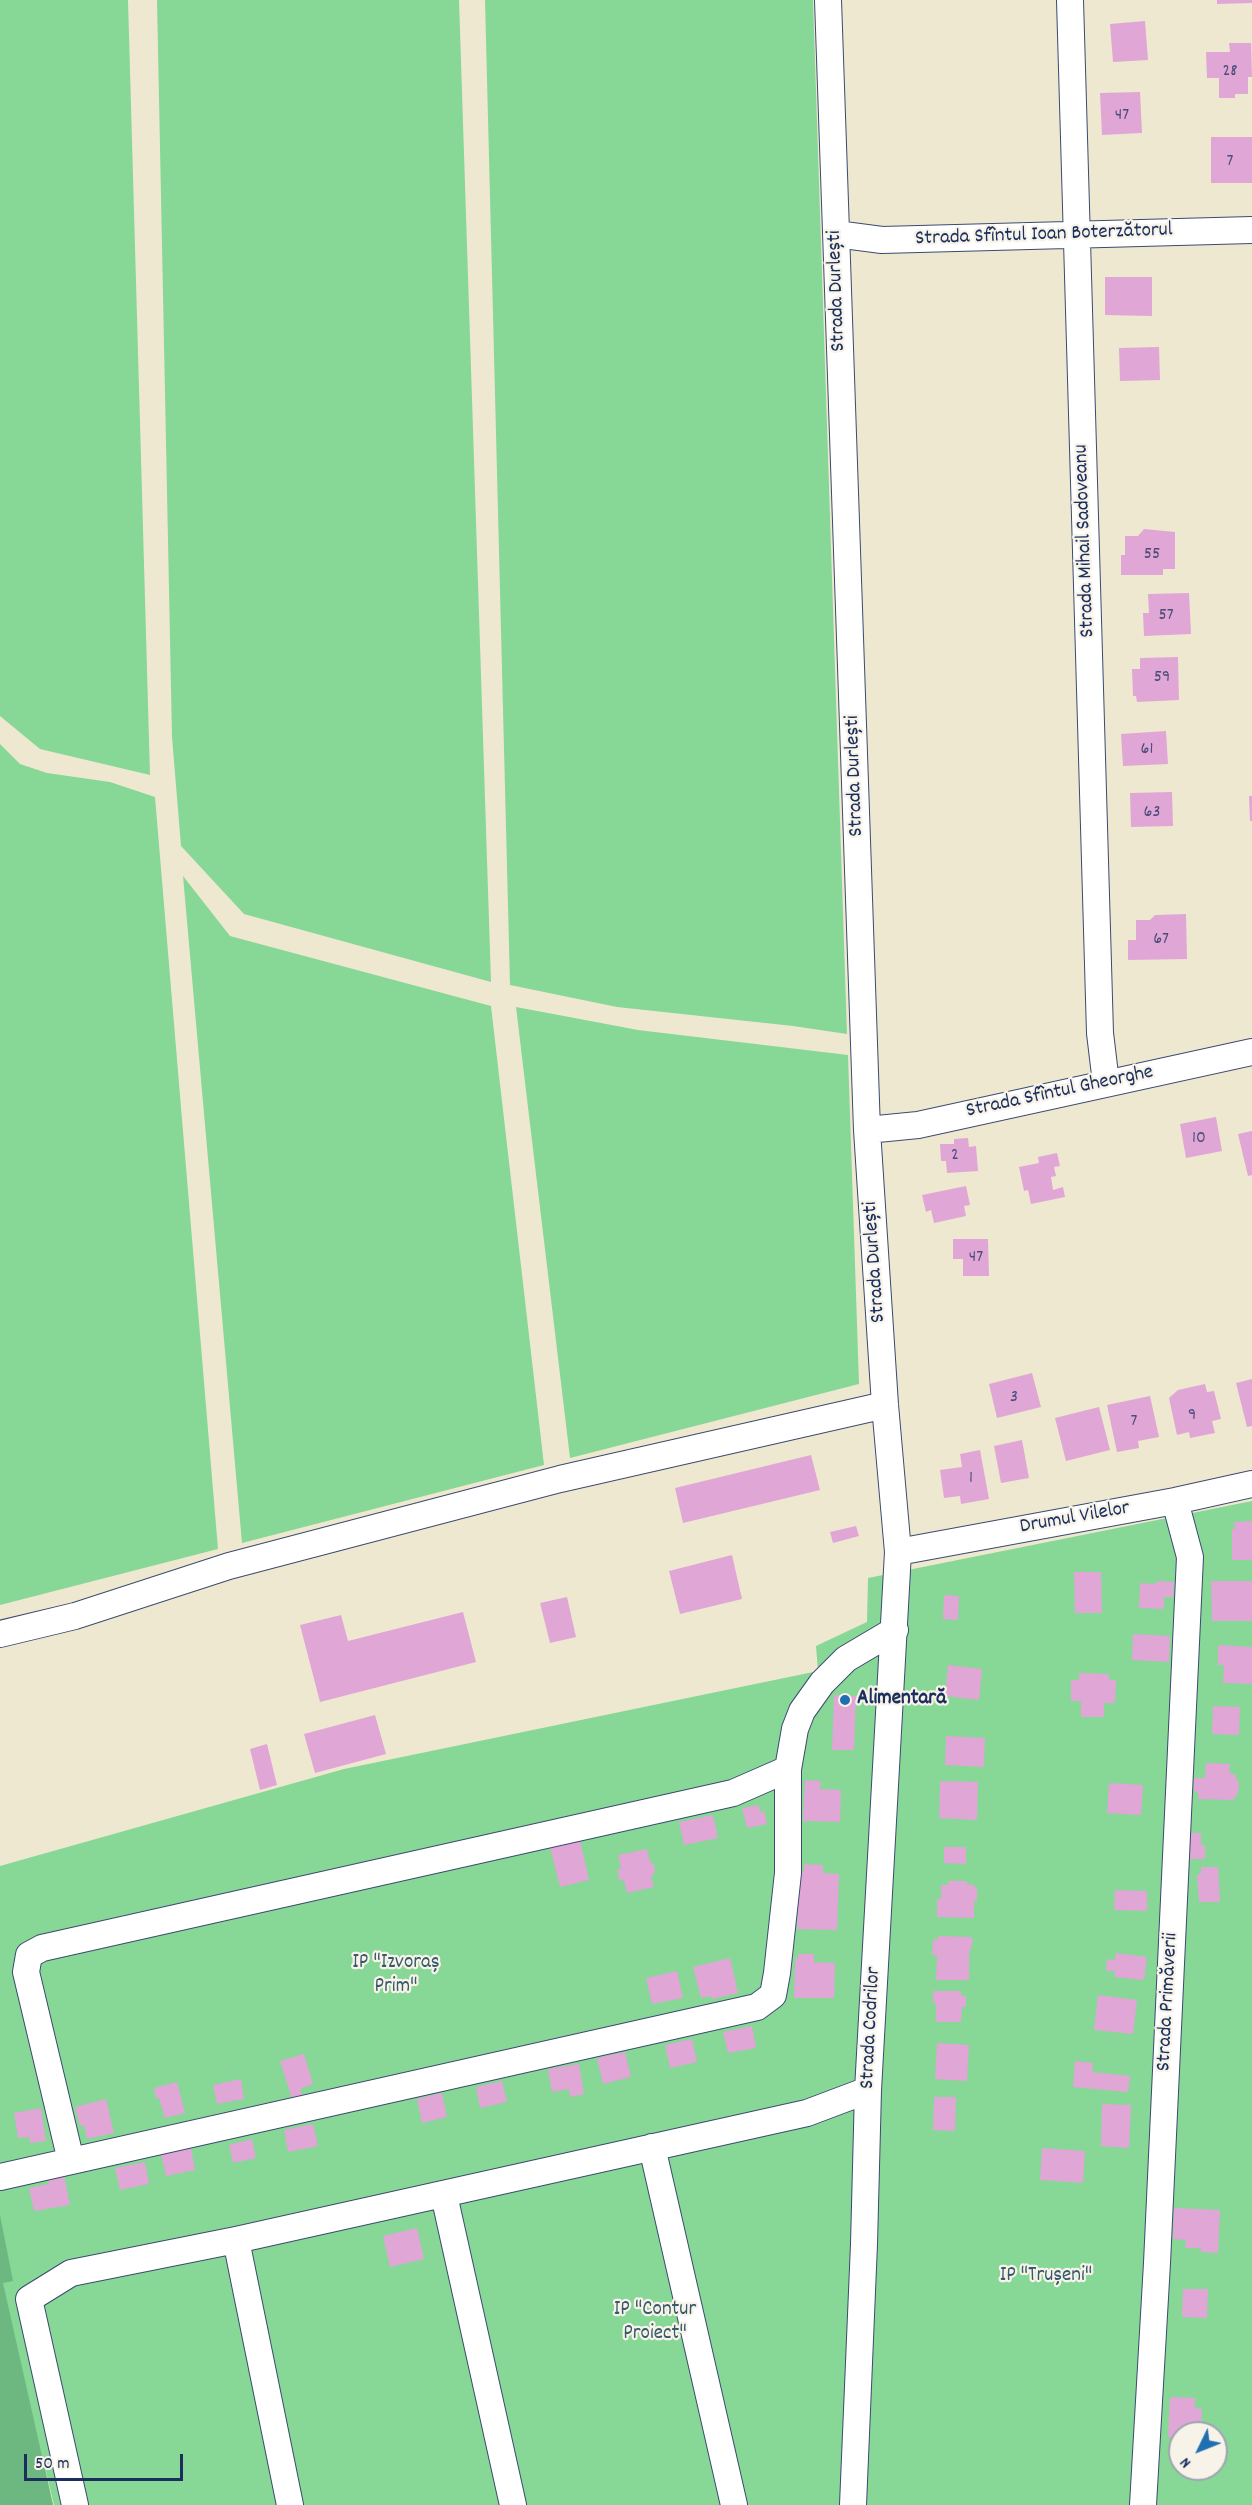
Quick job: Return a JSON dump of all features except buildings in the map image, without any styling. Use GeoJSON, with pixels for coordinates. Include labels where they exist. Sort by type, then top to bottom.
{"type":"FeatureCollection","features":[{"type":"Feature","properties":{"kind":"street","name":"Strada Durlești"},"geometry":{"type":"LineString","coordinates":[[828,0],[867,1130],[885,1405],[898,1552]]}},
{"type":"Feature","properties":{"kind":"street","name":"Strada Mihail Sadoveanu"},"geometry":{"type":"LineString","coordinates":[[1070,0],[1100,1021],[1106,1083]]}},
{"type":"Feature","properties":{"kind":"street","name":"Strada Sfîntul Ioan Boterzătorul"},"geometry":{"type":"LineString","coordinates":[[836,234],[882,240],[1252,230]]}},
{"type":"Feature","properties":{"kind":"street","name":"Strada Sfîntul Gheorghe"},"geometry":{"type":"LineString","coordinates":[[867,1130],[918,1125],[1252,1052]]}},
{"type":"Feature","properties":{"kind":"street"},"geometry":{"type":"LineString","coordinates":[[0,1634],[85,1613],[229,1566],[560,1479],[885,1405]]}},
{"type":"Feature","properties":{"kind":"street","name":"Drumul Vilelor"},"geometry":{"type":"LineString","coordinates":[[898,1552],[1176,1501],[1252,1484]]}},
{"type":"Feature","properties":{"kind":"street","name":"Strada Primăverii"},"geometry":{"type":"LineString","coordinates":[[1143,2505],[1159,2239],[1190,1557],[1176,1501]]}},
{"type":"Feature","properties":{"kind":"street","name":"Strada Codrilor"},"geometry":{"type":"LineString","coordinates":[[853,2505],[868,2090],[898,1552]]}},
{"type":"Feature","properties":{"kind":"street"},"geometry":{"type":"LineString","coordinates":[[0,2177],[757,2007],[773,1995],[777,1973],[788,1873],[788,1769],[795,1729],[802,1711],[822,1683],[846,1659],[895,1630]]}},
{"type":"Feature","properties":{"kind":"street"},"geometry":{"type":"LineString","coordinates":[[71,2161],[26,1972],[29,1955],[42,1948],[733,1793],[788,1769]]}},
{"type":"Feature","properties":{"kind":"street"},"geometry":{"type":"LineString","coordinates":[[75,2505],[29,2299],[70,2273],[236,2240],[807,2113],[868,2090]]}},
{"type":"Feature","properties":{"kind":"street"},"geometry":{"type":"LineString","coordinates":[[652,2147],[734,2505]]}},
{"type":"Feature","properties":{"kind":"street"},"geometry":{"type":"LineString","coordinates":[[444,2194],[513,2505]]}},
{"type":"Feature","properties":{"kind":"street"},"geometry":{"type":"LineString","coordinates":[[236,2240],[290,2505]]}},
{"type":"Feature","properties":{"kind":"green space"},"geometry":{"type":"Polygon","coordinates":[[[0,0],[128,0],[150,775],[40,749],[0,716],[0,0]]]}},
{"type":"Feature","properties":{"kind":"green space"},"geometry":{"type":"Polygon","coordinates":[[[157,0],[459,0],[491,982],[244,914],[181,846],[172,737],[157,0]]]}},
{"type":"Feature","properties":{"kind":"green space"},"geometry":{"type":"Polygon","coordinates":[[[485,0],[813,0],[847,1034],[617,1007],[510,985],[485,0]]]}},
{"type":"Feature","properties":{"kind":"green space"},"geometry":{"type":"Polygon","coordinates":[[[0,744],[20,764],[47,773],[110,782],[155,797],[218,1549],[0,1605],[0,744]]]}},
{"type":"Feature","properties":{"kind":"green space"},"geometry":{"type":"Polygon","coordinates":[[[183,876],[230,936],[491,1006],[544,1465],[242,1543],[183,876]]]}},
{"type":"Feature","properties":{"kind":"green space"},"geometry":{"type":"Polygon","coordinates":[[[516,1007],[638,1030],[848,1055],[859,1384],[570,1458],[516,1007]]]}},
{"type":"Feature","properties":{"kind":"green space"},"geometry":{"type":"Polygon","coordinates":[[[1252,1501],[1252,2505],[54,2505],[43,2459],[53,2505],[0,2505],[0,1866],[344,1769],[818,1671],[816,1646],[867,1622],[868,1578],[1252,1501]]]}},
{"type":"Feature","properties":{"kind":"green space"},"geometry":{"type":"Polygon","coordinates":[[[0,2215],[13,2281],[3,2283],[53,2505],[0,2505],[0,2215]]]}},
{"type":"Feature","properties":{"kind":"place","name":"Alimentară"},"geometry":{"type":"Point","coordinates":[845,1700]}},
{"type":"Feature","properties":{"kind":"park label","name":"IP \"Izvoraș Prim\""},"geometry":{"type":"Point","coordinates":[396,1976]}},
{"type":"Feature","properties":{"kind":"park label","name":"IP \"Trușeni\""},"geometry":{"type":"Point","coordinates":[1046,2277]}},
{"type":"Feature","properties":{"kind":"park label","name":"IP \"Contur Proiect\""},"geometry":{"type":"Point","coordinates":[655,2323]}}]}
